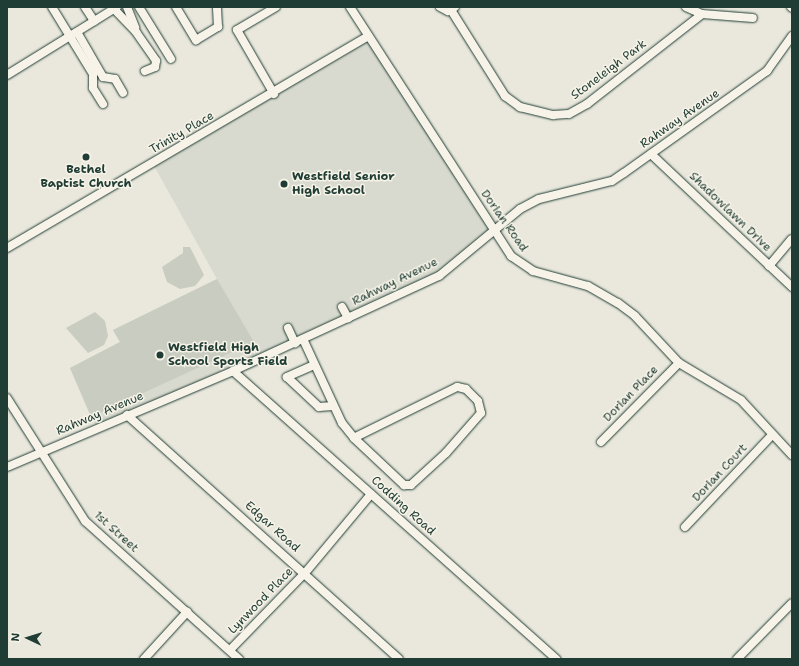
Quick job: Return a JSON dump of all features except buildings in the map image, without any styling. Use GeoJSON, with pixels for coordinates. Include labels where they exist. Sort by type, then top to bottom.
{"type":"FeatureCollection","features":[{"type":"Feature","properties":{"kind":"street"},"geometry":{"type":"LineString","coordinates":[[52,7],[93,74],[93,88],[103,104]]}},
{"type":"Feature","properties":{"kind":"street"},"geometry":{"type":"LineString","coordinates":[[85,7],[94,22]]}},
{"type":"Feature","properties":{"kind":"street"},"geometry":{"type":"LineString","coordinates":[[127,7],[136,32]]}},
{"type":"Feature","properties":{"kind":"street"},"geometry":{"type":"LineString","coordinates":[[139,7],[170,59]]}},
{"type":"Feature","properties":{"kind":"street"},"geometry":{"type":"LineString","coordinates":[[176,7],[196,40],[218,27],[217,7]]}},
{"type":"Feature","properties":{"kind":"street"},"geometry":{"type":"LineString","coordinates":[[274,94],[237,30],[276,7]]}},
{"type":"Feature","properties":{"kind":"street","name":"Dorian Road"},"geometry":{"type":"LineString","coordinates":[[350,7],[495,231],[521,265],[588,286],[618,303],[678,363],[730,390],[792,455]]}},
{"type":"Feature","properties":{"kind":"street","name":"Stoneleigh Park"},"geometry":{"type":"LineString","coordinates":[[440,7],[453,9],[505,96],[520,108],[553,115],[569,114],[587,104],[702,14]]}},
{"type":"Feature","properties":{"kind":"street"},"geometry":{"type":"LineString","coordinates":[[686,7],[702,14],[753,18]]}},
{"type":"Feature","properties":{"kind":"street"},"geometry":{"type":"LineString","coordinates":[[7,75],[116,8],[136,32],[156,61],[155,66],[145,71]]}},
{"type":"Feature","properties":{"kind":"street"},"geometry":{"type":"LineString","coordinates":[[78,32],[103,77],[114,79],[124,93]]}},
{"type":"Feature","properties":{"kind":"street","name":"Trinity Place"},"geometry":{"type":"LineString","coordinates":[[7,248],[274,94],[368,36]]}},
{"type":"Feature","properties":{"kind":"street","name":"Rahway Avenue"},"geometry":{"type":"LineString","coordinates":[[7,467],[233,371],[439,276],[520,209],[539,199],[612,181],[767,71],[792,36]]}},
{"type":"Feature","properties":{"kind":"street","name":"Shadowlawn Drive"},"geometry":{"type":"LineString","coordinates":[[651,154],[792,287]]}},
{"type":"Feature","properties":{"kind":"street"},"geometry":{"type":"LineString","coordinates":[[769,266],[792,239]]}},
{"type":"Feature","properties":{"kind":"street"},"geometry":{"type":"LineString","coordinates":[[342,307],[348,318]]}},
{"type":"Feature","properties":{"kind":"street"},"geometry":{"type":"LineString","coordinates":[[288,328],[295,342]]}},
{"type":"Feature","properties":{"kind":"street"},"geometry":{"type":"LineString","coordinates":[[303,339],[334,406],[354,438],[404,485],[411,485],[446,453],[481,412],[478,401],[466,389],[457,387],[354,438]]}},
{"type":"Feature","properties":{"kind":"street","name":"Dorian Place"},"geometry":{"type":"LineString","coordinates":[[602,442],[678,363]]}},
{"type":"Feature","properties":{"kind":"street"},"geometry":{"type":"LineString","coordinates":[[314,365],[287,377],[319,407],[334,406]]}},
{"type":"Feature","properties":{"kind":"street","name":"Codding Road"},"geometry":{"type":"LineString","coordinates":[[233,371],[556,659]]}},
{"type":"Feature","properties":{"kind":"street","name":"1st Street"},"geometry":{"type":"LineString","coordinates":[[7,398],[85,521],[239,659]]}},
{"type":"Feature","properties":{"kind":"street","name":"Edgar Road"},"geometry":{"type":"LineString","coordinates":[[128,415],[399,659]]}},
{"type":"Feature","properties":{"kind":"street","name":"Dorian Court"},"geometry":{"type":"LineString","coordinates":[[685,527],[772,435]]}},
{"type":"Feature","properties":{"kind":"street","name":"Lynwood Place"},"geometry":{"type":"LineString","coordinates":[[230,650],[305,573],[371,494]]}},
{"type":"Feature","properties":{"kind":"street"},"geometry":{"type":"LineString","coordinates":[[742,657],[792,603]]}},
{"type":"Feature","properties":{"kind":"street"},"geometry":{"type":"LineString","coordinates":[[144,659],[187,612]]}},
{"type":"Feature","properties":{"kind":"shaded area"},"geometry":{"type":"Polygon","coordinates":[[[368,36],[495,231],[439,276],[97,428],[70,368],[120,342],[113,330],[217,279],[153,164],[368,36]]]}},
{"type":"Feature","properties":{"kind":"shaded area"},"geometry":{"type":"Polygon","coordinates":[[[183,247],[190,247],[204,275],[195,286],[180,289],[167,282],[162,267],[183,253],[183,247]]]}},
{"type":"Feature","properties":{"kind":"shaded area","name":"Westfield High School Sports Field"},"geometry":{"type":"Polygon","coordinates":[[[217,279],[254,342],[91,417],[70,368],[120,342],[113,330],[217,279]]]}},
{"type":"Feature","properties":{"kind":"shaded area"},"geometry":{"type":"Polygon","coordinates":[[[95,312],[105,321],[108,336],[104,345],[88,353],[66,328],[95,312]]]}},
{"type":"Feature","properties":{"kind":"place","name":"Bethel Baptist Church"},"geometry":{"type":"Point","coordinates":[86,157]}},
{"type":"Feature","properties":{"kind":"place","name":"Westfield Senior High School"},"geometry":{"type":"Point","coordinates":[284,184]}},
{"type":"Feature","properties":{"kind":"place","name":"Westfield High School Sports Field"},"geometry":{"type":"Point","coordinates":[160,355]}}]}
